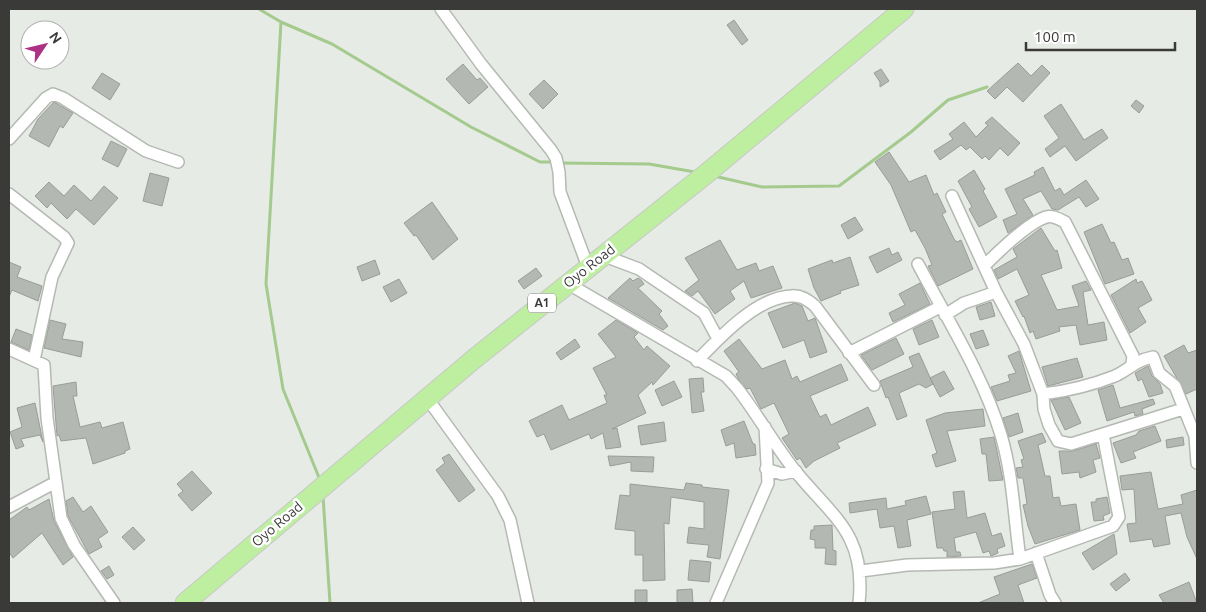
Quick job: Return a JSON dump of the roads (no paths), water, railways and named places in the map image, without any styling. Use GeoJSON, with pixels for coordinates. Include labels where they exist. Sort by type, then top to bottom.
{"type":"FeatureCollection","features":[{"type":"Feature","properties":{"kind":"highway","name":"Oyo Road"},"geometry":{"type":"LineString","coordinates":[[185,603],[427,398],[595,261],[706,174],[904,9]]}},
{"type":"Feature","properties":{"kind":"street"},"geometry":{"type":"LineString","coordinates":[[441,9],[481,64],[556,158],[560,192],[595,261],[639,269],[704,313],[718,339]]}},
{"type":"Feature","properties":{"kind":"street"},"geometry":{"type":"LineString","coordinates":[[9,139],[46,98],[53,94],[63,98],[146,152],[178,162]]}},
{"type":"Feature","properties":{"kind":"street"},"geometry":{"type":"LineString","coordinates":[[9,194],[68,243],[52,277],[34,360]]}},
{"type":"Feature","properties":{"kind":"street"},"geometry":{"type":"LineString","coordinates":[[952,196],[996,292],[1024,344],[1043,394],[1044,409],[1049,425],[1058,441],[1071,444],[1184,409]]}},
{"type":"Feature","properties":{"kind":"street"},"geometry":{"type":"LineString","coordinates":[[984,266],[1012,239],[1046,217],[1053,217],[1065,222],[1133,356],[1132,363]]}},
{"type":"Feature","properties":{"kind":"street"},"geometry":{"type":"LineString","coordinates":[[918,264],[968,359],[1000,434],[1010,471],[1020,559]]}},
{"type":"Feature","properties":{"kind":"street"},"geometry":{"type":"LineString","coordinates":[[568,283],[697,361],[726,376],[766,427],[796,471],[846,529],[853,542],[861,571],[859,603]]}},
{"type":"Feature","properties":{"kind":"street"},"geometry":{"type":"LineString","coordinates":[[849,353],[943,311],[996,292]]}},
{"type":"Feature","properties":{"kind":"street"},"geometry":{"type":"LineString","coordinates":[[697,361],[718,339],[743,318],[765,304],[791,296],[805,298],[815,306],[874,386]]}},
{"type":"Feature","properties":{"kind":"street"},"geometry":{"type":"LineString","coordinates":[[9,349],[44,365],[47,418],[61,518],[84,560],[114,603]]}},
{"type":"Feature","properties":{"kind":"street"},"geometry":{"type":"LineString","coordinates":[[1043,394],[1089,385],[1117,375],[1132,363],[1153,357],[1159,374],[1175,386],[1195,436],[1197,463]]}},
{"type":"Feature","properties":{"kind":"street"},"geometry":{"type":"LineString","coordinates":[[427,398],[487,480],[506,512],[515,538],[528,603]]}},
{"type":"Feature","properties":{"kind":"street"},"geometry":{"type":"LineString","coordinates":[[716,603],[768,482],[766,470],[766,427]]}},
{"type":"Feature","properties":{"kind":"street"},"geometry":{"type":"LineString","coordinates":[[861,571],[908,565],[994,563],[1020,559],[1113,526],[1119,517],[1103,434]]}},
{"type":"Feature","properties":{"kind":"street"},"geometry":{"type":"LineString","coordinates":[[766,470],[782,474],[796,471]]}},
{"type":"Feature","properties":{"kind":"street"},"geometry":{"type":"LineString","coordinates":[[9,507],[56,482]]}},
{"type":"Feature","properties":{"kind":"street"},"geometry":{"type":"LineString","coordinates":[[1036,554],[1050,595],[1055,603]]}},
{"type":"Feature","properties":{"kind":"waterway"},"geometry":{"type":"LineString","coordinates":[[259,9],[281,22],[332,44],[471,127],[540,162],[554,162]]}},
{"type":"Feature","properties":{"kind":"waterway"},"geometry":{"type":"LineString","coordinates":[[281,22],[266,284],[283,389],[320,480]]}},
{"type":"Feature","properties":{"kind":"waterway"},"geometry":{"type":"LineString","coordinates":[[714,176],[762,187],[839,186],[911,132],[948,100],[987,87]]}},
{"type":"Feature","properties":{"kind":"waterway"},"geometry":{"type":"LineString","coordinates":[[560,163],[649,164],[695,172]]}},
{"type":"Feature","properties":{"kind":"waterway"},"geometry":{"type":"LineString","coordinates":[[323,496],[330,603]]}}]}
